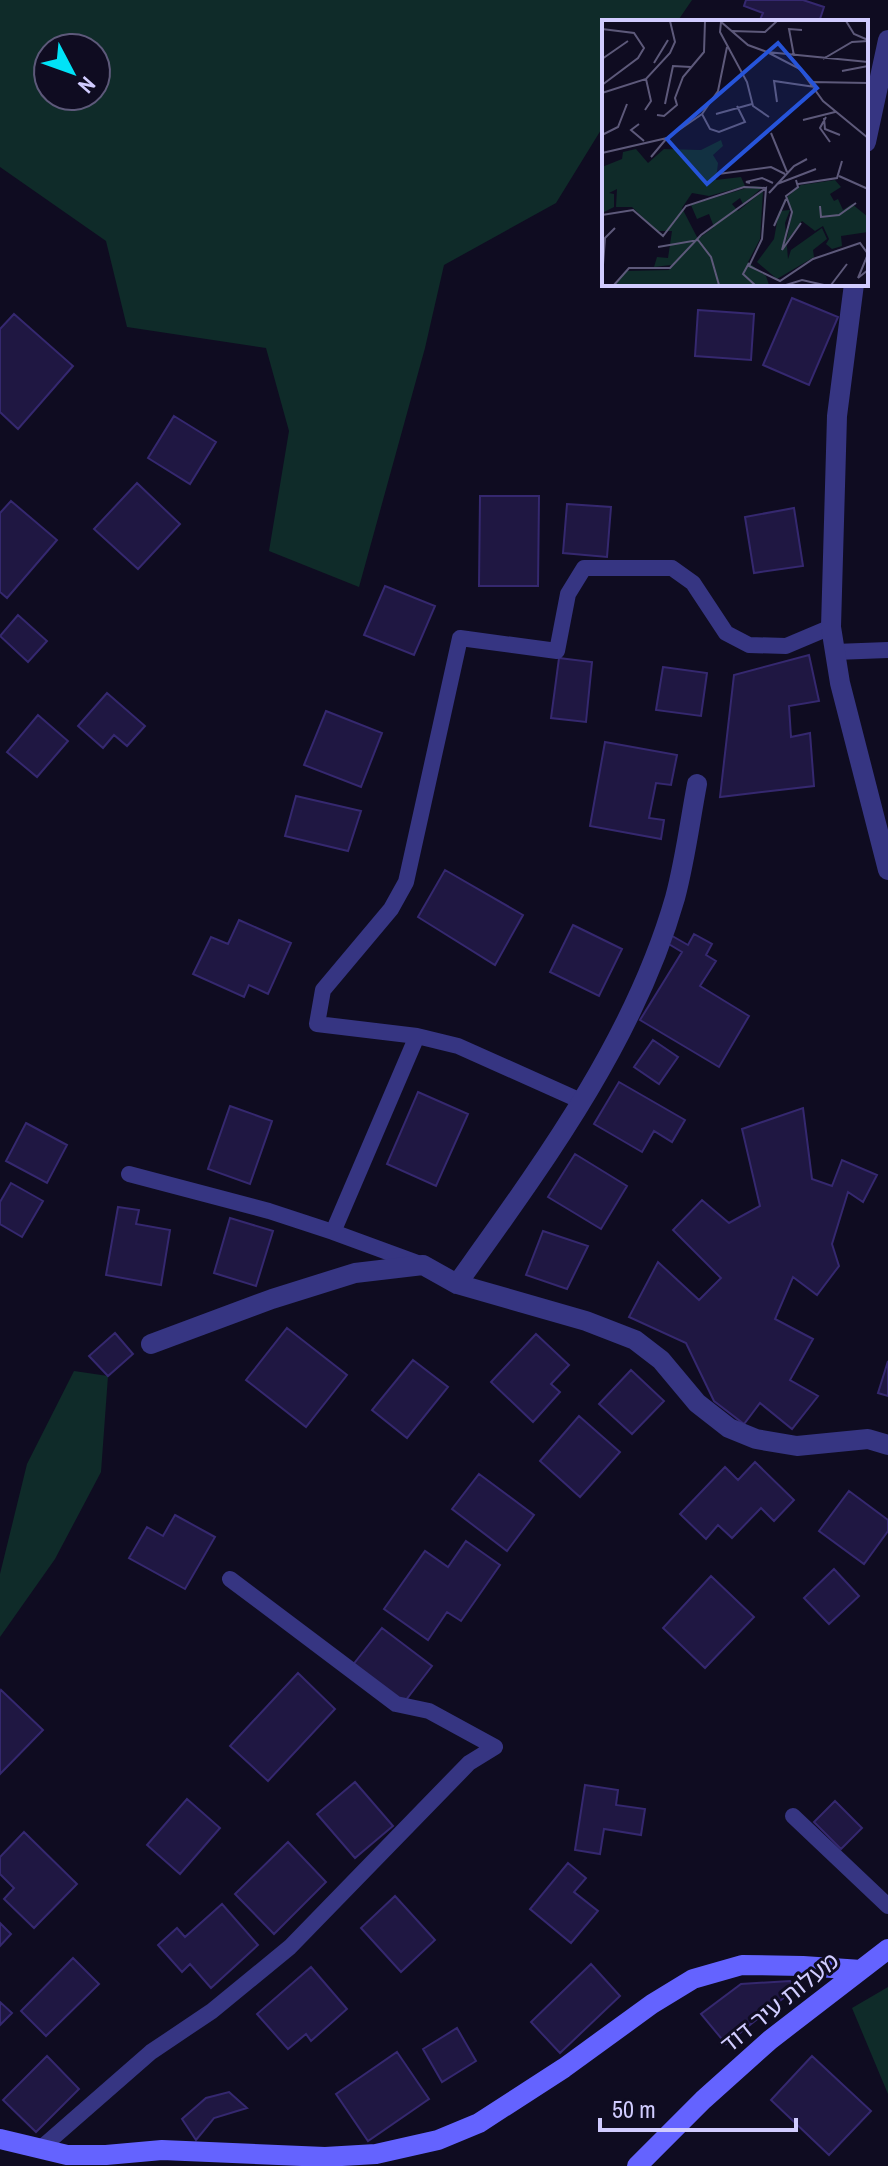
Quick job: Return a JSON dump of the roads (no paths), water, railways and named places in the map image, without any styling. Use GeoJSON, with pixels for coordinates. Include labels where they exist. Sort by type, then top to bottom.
{"type":"FeatureCollection","features":[{"type":"Feature","properties":{"kind":"street"},"geometry":{"type":"LineString","coordinates":[[875,129],[888,40]]}},
{"type":"Feature","properties":{"kind":"street"},"geometry":{"type":"LineString","coordinates":[[854,286],[837,416],[831,627],[840,683],[888,870]]}},
{"type":"Feature","properties":{"kind":"street"},"geometry":{"type":"LineString","coordinates":[[457,1284],[530,1181],[581,1101],[623,1026],[654,958],[675,897],[697,784]]}},
{"type":"Feature","properties":{"kind":"street"},"geometry":{"type":"LineString","coordinates":[[151,1344],[272,1299],[355,1273],[423,1265],[457,1284],[586,1321],[635,1340],[661,1360],[697,1403],[729,1428],[756,1439],[797,1446],[868,1439],[888,1445]]}},
{"type":"Feature","properties":{"kind":"street","name":"מעלות עיר דוד"},"geometry":{"type":"LineString","coordinates":[[637,2166],[703,2100],[770,2040],[888,1949]]}},
{"type":"Feature","properties":{"kind":"street"},"geometry":{"type":"LineString","coordinates":[[0,2139],[67,2155],[130,2159],[162,2150],[325,2157],[376,2154],[438,2140],[479,2123],[693,1979],[742,1965],[861,1970]]}},
{"type":"Feature","properties":{"kind":"lane"},"geometry":{"type":"LineString","coordinates":[[581,1101],[458,1046],[417,1036],[317,1024],[323,990],[391,909],[406,882],[460,638],[557,651],[568,594],[584,568],[672,568],[693,583],[726,633],[749,645],[786,646],[831,627]]}},
{"type":"Feature","properties":{"kind":"lane"},"geometry":{"type":"LineString","coordinates":[[835,652],[888,650]]}},
{"type":"Feature","properties":{"kind":"lane"},"geometry":{"type":"LineString","coordinates":[[333,1232],[417,1036]]}},
{"type":"Feature","properties":{"kind":"lane"},"geometry":{"type":"LineString","coordinates":[[129,1174],[269,1211],[423,1265]]}},
{"type":"Feature","properties":{"kind":"lane"},"geometry":{"type":"LineString","coordinates":[[40,2149],[151,2052],[212,2011],[290,1947],[469,1763],[495,1747],[429,1711],[396,1704],[230,1579]]}},
{"type":"Feature","properties":{"kind":"lane"},"geometry":{"type":"LineString","coordinates":[[793,1816],[888,1906]]}}]}
